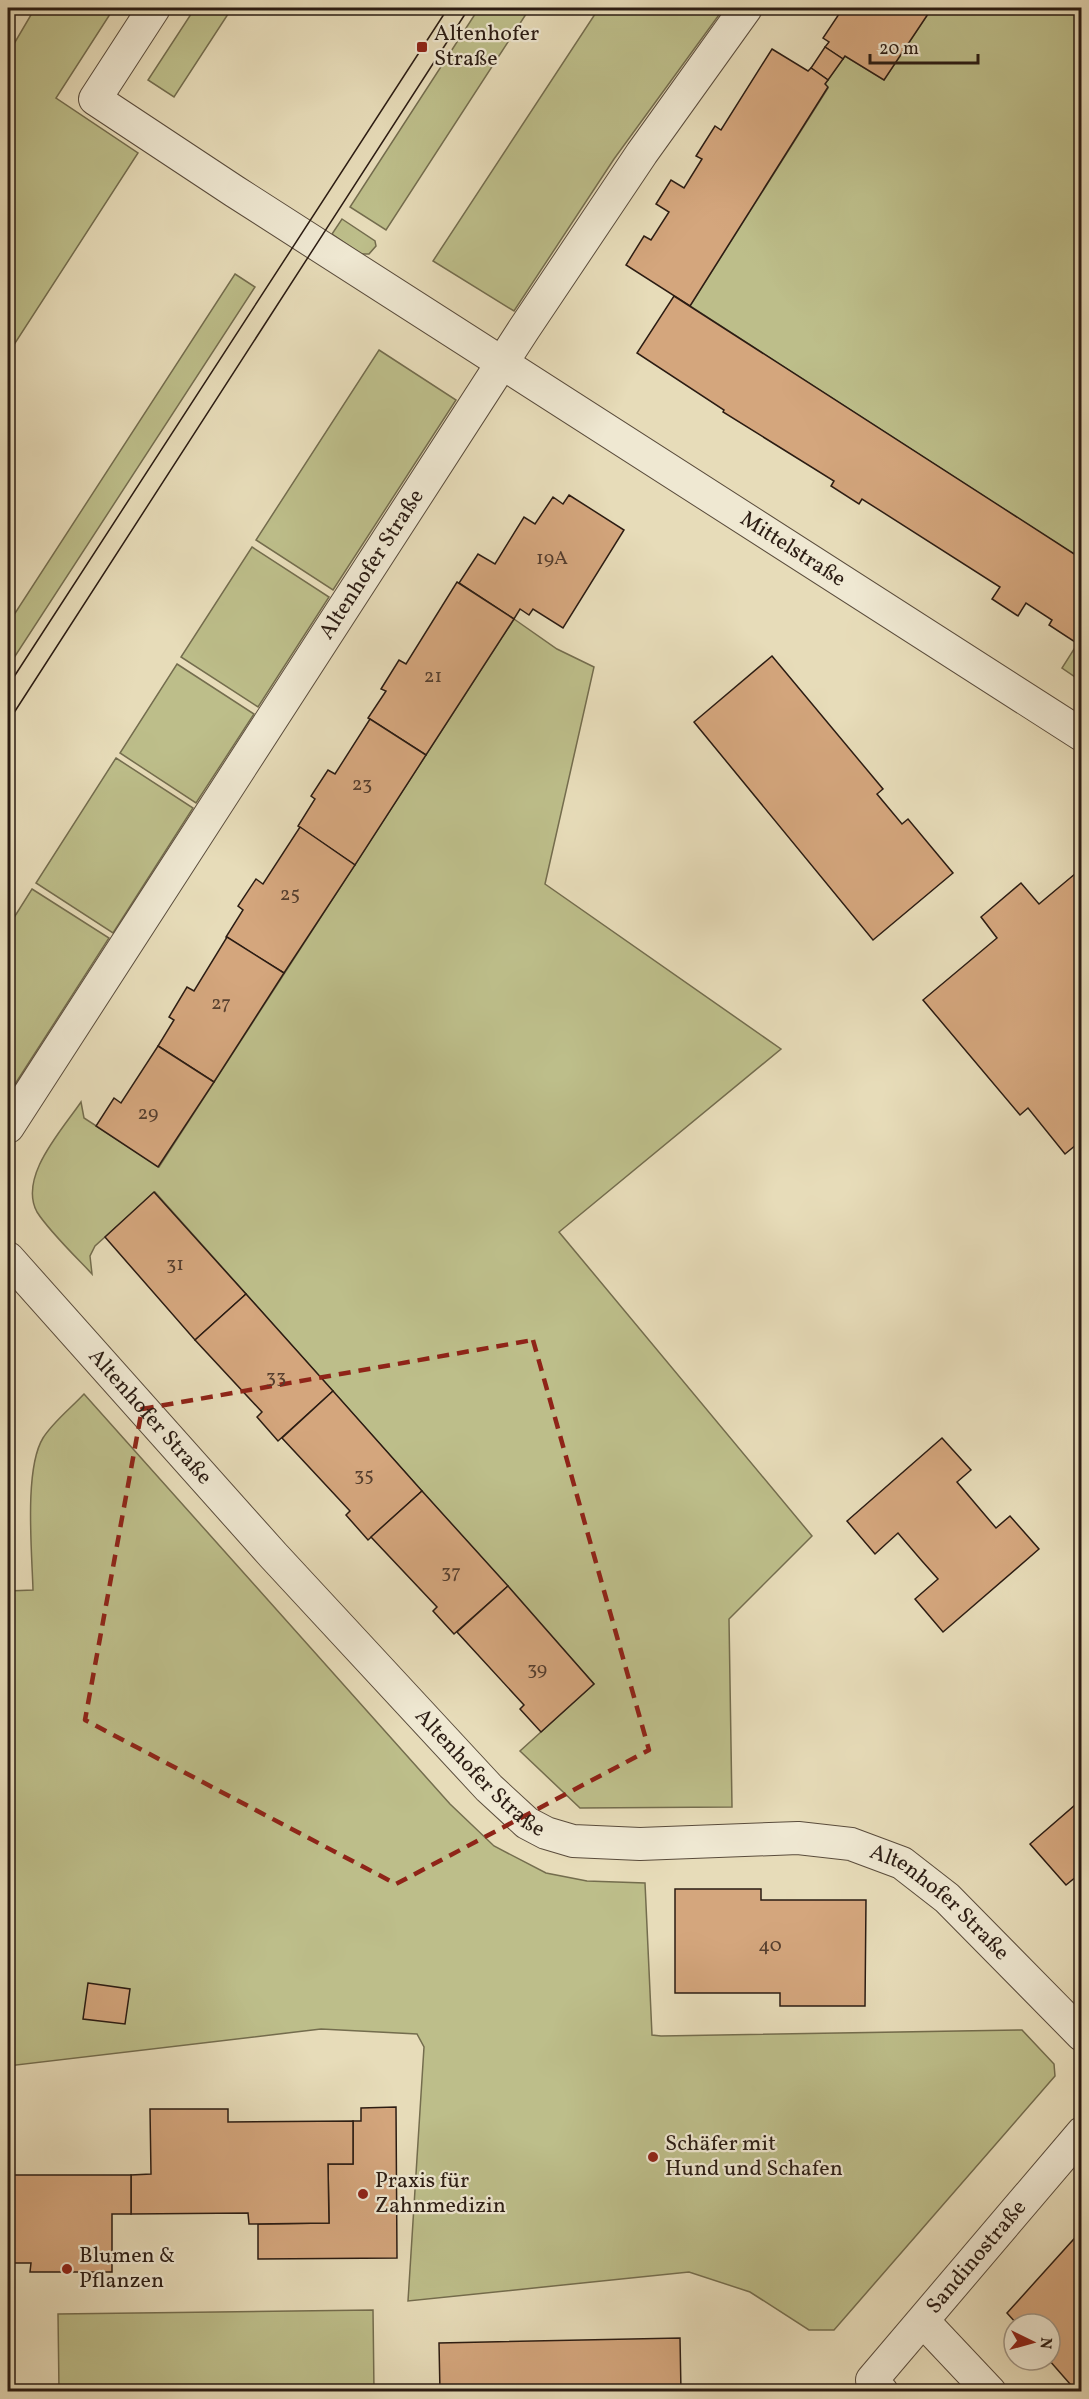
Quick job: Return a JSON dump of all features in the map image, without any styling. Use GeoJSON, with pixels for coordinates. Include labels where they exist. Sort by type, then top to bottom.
{"type":"FeatureCollection","features":[{"type":"Feature","properties":{"kind":"street","name":"Mittelstraße"},"geometry":{"type":"LineString","coordinates":[[154,8],[95,99],[234,191],[1082,735]]}},
{"type":"Feature","properties":{"kind":"street","name":"Altenhofer Straße"},"geometry":{"type":"LineString","coordinates":[[8,1126],[503,362],[636,162],[746,8]]}},
{"type":"Feature","properties":{"kind":"street","name":"Altenhofer Straße"},"geometry":{"type":"LineString","coordinates":[[8,1258],[273,1555],[489,1788],[527,1824],[546,1833],[573,1841],[640,1844],[798,1838],[850,1844],[892,1859],[902,1863],[947,1898],[1082,2035]]}},
{"type":"Feature","properties":{"kind":"street","name":"Sandinostraße"},"geometry":{"type":"LineString","coordinates":[[877,2386],[924,2322],[1082,2133]]}},
{"type":"Feature","properties":{"kind":"street"},"geometry":{"type":"LineString","coordinates":[[924,2322],[990,2391]]}},
{"type":"Feature","properties":{"kind":"highlighted area"},"geometry":{"type":"Polygon","coordinates":[[[533,1340],[649,1750],[396,1884],[85,1720],[142,1409],[533,1340]]]}},
{"type":"Feature","properties":{"kind":"green space"},"geometry":{"type":"Polygon","coordinates":[[[35,8],[114,8],[56,98],[138,153],[8,354],[8,54],[35,8]]]}},
{"type":"Feature","properties":{"kind":"green space"},"geometry":{"type":"Polygon","coordinates":[[[195,8],[232,8],[174,97],[148,80],[195,8]]]}},
{"type":"Feature","properties":{"kind":"green space"},"geometry":{"type":"Polygon","coordinates":[[[479,8],[530,8],[386,230],[350,207],[479,8]]]}},
{"type":"Feature","properties":{"kind":"green space"},"geometry":{"type":"Polygon","coordinates":[[[599,8],[724,8],[614,159],[514,311],[433,261],[599,8]]]}},
{"type":"Feature","properties":{"kind":"green space"},"geometry":{"type":"Polygon","coordinates":[[[932,8],[1081,8],[1081,559],[690,306],[828,88],[825,84],[845,56],[884,80],[932,8]]]}},
{"type":"Feature","properties":{"kind":"green space"},"geometry":{"type":"Polygon","coordinates":[[[342,219],[375,241],[376,246],[369,254],[361,254],[332,234],[342,219]]]}},
{"type":"Feature","properties":{"kind":"green space"},"geometry":{"type":"Polygon","coordinates":[[[235,274],[255,287],[8,667],[8,624],[235,274]]]}},
{"type":"Feature","properties":{"kind":"green space"},"geometry":{"type":"Polygon","coordinates":[[[379,350],[456,400],[333,590],[256,540],[379,350]]]}},
{"type":"Feature","properties":{"kind":"green space"},"geometry":{"type":"Polygon","coordinates":[[[252,547],[329,597],[258,707],[181,657],[252,547]]]}},
{"type":"Feature","properties":{"kind":"green space"},"geometry":{"type":"Polygon","coordinates":[[[514,619],[557,649],[594,667],[545,884],[781,1049],[559,1232],[812,1536],[729,1619],[732,1807],[580,1808],[520,1751],[594,1684],[155,1192],[95,1246],[90,1256],[92,1274],[42,1219],[37,1212],[33,1198],[33,1184],[45,1154],[81,1102],[84,1118],[159,1167],[514,619]]]}},
{"type":"Feature","properties":{"kind":"green space"},"geometry":{"type":"Polygon","coordinates":[[[1081,638],[1081,681],[1062,668],[1081,638]]]}},
{"type":"Feature","properties":{"kind":"green space"},"geometry":{"type":"Polygon","coordinates":[[[177,664],[254,714],[196,803],[120,753],[177,664]]]}},
{"type":"Feature","properties":{"kind":"green space"},"geometry":{"type":"Polygon","coordinates":[[[116,758],[193,808],[113,933],[36,883],[116,758]]]}},
{"type":"Feature","properties":{"kind":"green space"},"geometry":{"type":"Polygon","coordinates":[[[32,889],[109,938],[8,1095],[8,927],[32,889]]]}},
{"type":"Feature","properties":{"kind":"green space"},"geometry":{"type":"Polygon","coordinates":[[[84,1394],[450,1804],[494,1846],[546,1873],[587,1881],[645,1883],[652,2035],[1022,2030],[1054,2064],[1055,2076],[834,2330],[809,2330],[750,2292],[689,2272],[408,2301],[424,2047],[417,2034],[321,2029],[8,2066],[8,1591],[33,1590],[30,1511],[33,1469],[37,1452],[47,1432],[84,1394]]]}},
{"type":"Feature","properties":{"kind":"green space"},"geometry":{"type":"Polygon","coordinates":[[[373,2310],[374,2391],[59,2391],[58,2314],[373,2310]]]}},
{"type":"Feature","properties":{"kind":"building"},"geometry":{"type":"Polygon","coordinates":[[[843,8],[932,8],[884,80],[845,56],[843,59],[825,47],[829,42],[823,38],[843,8]]]}},
{"type":"Feature","properties":{"kind":"building"},"geometry":{"type":"Polygon","coordinates":[[[825,47],[843,59],[828,80],[811,68],[825,47]]]}},
{"type":"Feature","properties":{"kind":"building"},"geometry":{"type":"Polygon","coordinates":[[[772,49],[808,71],[811,68],[828,80],[825,84],[828,87],[690,306],[626,265],[644,236],[651,240],[669,212],[656,204],[671,180],[684,188],[702,159],[696,156],[715,126],[721,130],[772,49]]]}},
{"type":"Feature","properties":{"kind":"building"},"geometry":{"type":"Polygon","coordinates":[[[674,296],[1082,559],[1082,638],[1078,644],[1049,625],[1052,620],[1026,603],[1018,616],[992,599],[1000,587],[862,499],[859,504],[831,486],[834,481],[723,412],[724,410],[637,353],[674,296]]]}},
{"type":"Feature","properties":{"kind":"building"},"geometry":{"type":"Polygon","coordinates":[[[569,495],[624,530],[563,628],[533,609],[529,615],[520,609],[514,619],[459,583],[478,554],[495,564],[524,517],[535,524],[553,497],[563,504],[569,495]]]}},
{"type":"Feature","properties":{"kind":"building"},"geometry":{"type":"Polygon","coordinates":[[[457,582],[514,619],[426,755],[368,718],[386,691],[381,689],[399,660],[406,664],[457,582]]]}},
{"type":"Feature","properties":{"kind":"building"},"geometry":{"type":"Polygon","coordinates":[[[772,656],[883,789],[877,794],[902,824],[908,819],[953,873],[873,940],[694,722],[772,656]]]}},
{"type":"Feature","properties":{"kind":"building"},"geometry":{"type":"Polygon","coordinates":[[[370,719],[426,755],[355,865],[298,826],[315,799],[311,796],[328,770],[335,774],[370,719]]]}},
{"type":"Feature","properties":{"kind":"building"},"geometry":{"type":"Polygon","coordinates":[[[300,827],[355,865],[284,973],[226,937],[243,910],[238,906],[256,879],[263,884],[300,827]]]}},
{"type":"Feature","properties":{"kind":"building"},"geometry":{"type":"Polygon","coordinates":[[[1082,868],[1082,1140],[1065,1154],[1028,1108],[1020,1115],[923,1000],[997,938],[981,917],[1021,883],[1039,904],[1082,868]]]}},
{"type":"Feature","properties":{"kind":"building"},"geometry":{"type":"Polygon","coordinates":[[[227,937],[284,973],[214,1082],[158,1046],[174,1020],[169,1017],[187,987],[194,991],[227,937]]]}},
{"type":"Feature","properties":{"kind":"building"},"geometry":{"type":"Polygon","coordinates":[[[158,1046],[214,1082],[158,1167],[96,1126],[114,1098],[121,1103],[158,1046]]]}},
{"type":"Feature","properties":{"kind":"building"},"geometry":{"type":"Polygon","coordinates":[[[154,1192],[246,1294],[195,1340],[105,1237],[154,1192]]]}},
{"type":"Feature","properties":{"kind":"building"},"geometry":{"type":"Polygon","coordinates":[[[246,1294],[333,1391],[278,1441],[257,1417],[262,1412],[195,1340],[246,1294]]]}},
{"type":"Feature","properties":{"kind":"building"},"geometry":{"type":"Polygon","coordinates":[[[333,1391],[422,1491],[368,1540],[346,1515],[350,1511],[282,1438],[333,1391]]]}},
{"type":"Feature","properties":{"kind":"building"},"geometry":{"type":"Polygon","coordinates":[[[942,1438],[971,1470],[957,1482],[996,1528],[1010,1516],[1039,1549],[943,1632],[915,1599],[938,1579],[898,1533],[875,1554],[847,1521],[942,1438]]]}},
{"type":"Feature","properties":{"kind":"building"},"geometry":{"type":"Polygon","coordinates":[[[422,1491],[508,1586],[454,1634],[433,1611],[437,1607],[371,1537],[422,1491]]]}},
{"type":"Feature","properties":{"kind":"building"},"geometry":{"type":"Polygon","coordinates":[[[508,1586],[594,1684],[541,1732],[520,1709],[524,1705],[457,1632],[508,1586]]]}},
{"type":"Feature","properties":{"kind":"building"},"geometry":{"type":"Polygon","coordinates":[[[1082,1799],[1082,1872],[1066,1885],[1030,1844],[1082,1799]]]}},
{"type":"Feature","properties":{"kind":"building"},"geometry":{"type":"Polygon","coordinates":[[[675,1889],[761,1889],[761,1900],[866,1900],[865,2006],[780,2006],[780,1993],[675,1993],[675,1889]]]}},
{"type":"Feature","properties":{"kind":"building"},"geometry":{"type":"Polygon","coordinates":[[[88,1983],[130,1989],[125,2024],[83,2019],[88,1983]]]}},
{"type":"Feature","properties":{"kind":"building","name":"Praxis für Zahnmedizin"},"geometry":{"type":"Polygon","coordinates":[[[396,2107],[397,2258],[258,2259],[258,2224],[329,2223],[328,2164],[353,2164],[353,2121],[361,2121],[361,2108],[396,2107]]]}},
{"type":"Feature","properties":{"kind":"building"},"geometry":{"type":"Polygon","coordinates":[[[150,2109],[228,2109],[228,2122],[353,2121],[353,2164],[328,2164],[329,2223],[249,2224],[248,2213],[131,2214],[131,2175],[151,2174],[150,2109]]]}},
{"type":"Feature","properties":{"kind":"building"},"geometry":{"type":"Polygon","coordinates":[[[8,2159],[13,2159],[13,2175],[131,2175],[131,2214],[112,2214],[112,2272],[30,2272],[31,2263],[8,2263],[8,2159]]]}},
{"type":"Feature","properties":{"kind":"building"},"geometry":{"type":"Polygon","coordinates":[[[1082,2230],[1082,2392],[1077,2392],[1060,2372],[1062,2372],[1062,2312],[1008,2312],[1082,2230]]]}},
{"type":"Feature","properties":{"kind":"building"},"geometry":{"type":"Polygon","coordinates":[[[680,2338],[681,2392],[440,2392],[439,2343],[680,2338]]]}},
{"type":"Feature","properties":{"kind":"tram line"},"geometry":{"type":"LineString","coordinates":[[8,686],[448,8]]}},
{"type":"Feature","properties":{"kind":"tram line"},"geometry":{"type":"LineString","coordinates":[[8,722],[469,8]]}},
{"type":"Feature","properties":{"kind":"place","name":"Altenhofer Straße"},"geometry":{"type":"Point","coordinates":[422,47]}},
{"type":"Feature","properties":{"kind":"place","name":"Schäfer mit Hund und Schafen"},"geometry":{"type":"Point","coordinates":[653,2157]}},
{"type":"Feature","properties":{"kind":"place","name":"Praxis für Zahnmedizin"},"geometry":{"type":"Point","coordinates":[363,2194]}},
{"type":"Feature","properties":{"kind":"place","name":"Blumen & Pflanzen"},"geometry":{"type":"Point","coordinates":[67,2269]}}]}
